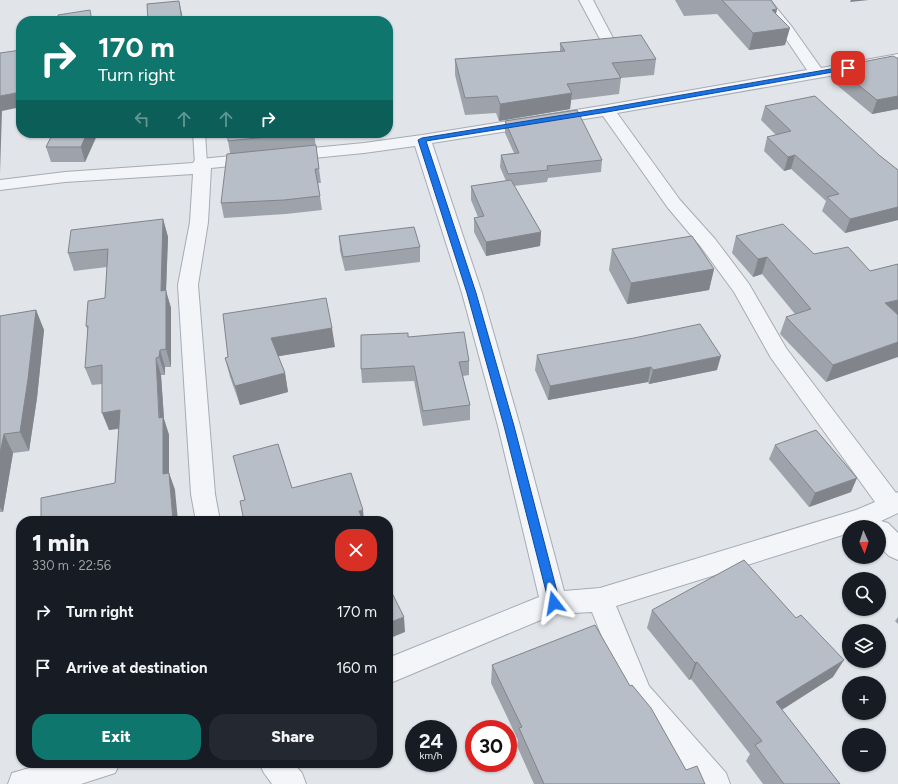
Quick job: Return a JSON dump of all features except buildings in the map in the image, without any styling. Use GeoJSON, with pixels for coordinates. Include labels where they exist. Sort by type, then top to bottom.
{"type":"FeatureCollection","features":[{"type":"Feature","properties":{"kind":"street"},"geometry":{"type":"LineString","coordinates":[[586,0],[606,38]]}},
{"type":"Feature","properties":{"kind":"street"},"geometry":{"type":"LineString","coordinates":[[763,0],[787,30],[817,73]]}},
{"type":"Feature","properties":{"kind":"street"},"geometry":{"type":"LineString","coordinates":[[0,185],[65,177],[202,166],[422,140],[607,110],[898,59]]}},
{"type":"Feature","properties":{"kind":"street"},"geometry":{"type":"LineString","coordinates":[[607,110],[674,204],[708,243],[742,289],[778,353],[894,504],[878,520]]}},
{"type":"Feature","properties":{"kind":"street"},"geometry":{"type":"LineString","coordinates":[[422,140],[472,293],[509,426],[554,603]]}},
{"type":"Feature","properties":{"kind":"street"},"geometry":{"type":"LineString","coordinates":[[202,166],[199,222],[188,286],[203,494],[207,516]]}},
{"type":"Feature","properties":{"kind":"street"},"geometry":{"type":"LineString","coordinates":[[393,669],[554,603],[600,600],[842,534]]}},
{"type":"Feature","properties":{"kind":"street"},"geometry":{"type":"LineString","coordinates":[[886,537],[898,549]]}},
{"type":"Feature","properties":{"kind":"street"},"geometry":{"type":"LineString","coordinates":[[600,600],[640,695],[715,784]]}},
{"type":"Feature","properties":{"kind":"street"},"geometry":{"type":"LineString","coordinates":[[23,784],[86,768]]}},
{"type":"Feature","properties":{"kind":"street"},"geometry":{"type":"LineString","coordinates":[[278,768],[291,784]]}},
{"type":"Feature","properties":{"kind":"lane"},"geometry":{"type":"LineString","coordinates":[[199,138],[202,166]]}},
{"type":"Feature","properties":{"kind":"route"},"geometry":{"type":"LineString","coordinates":[[554,603],[509,426],[472,293],[422,140],[607,110],[848,68]]}}]}
